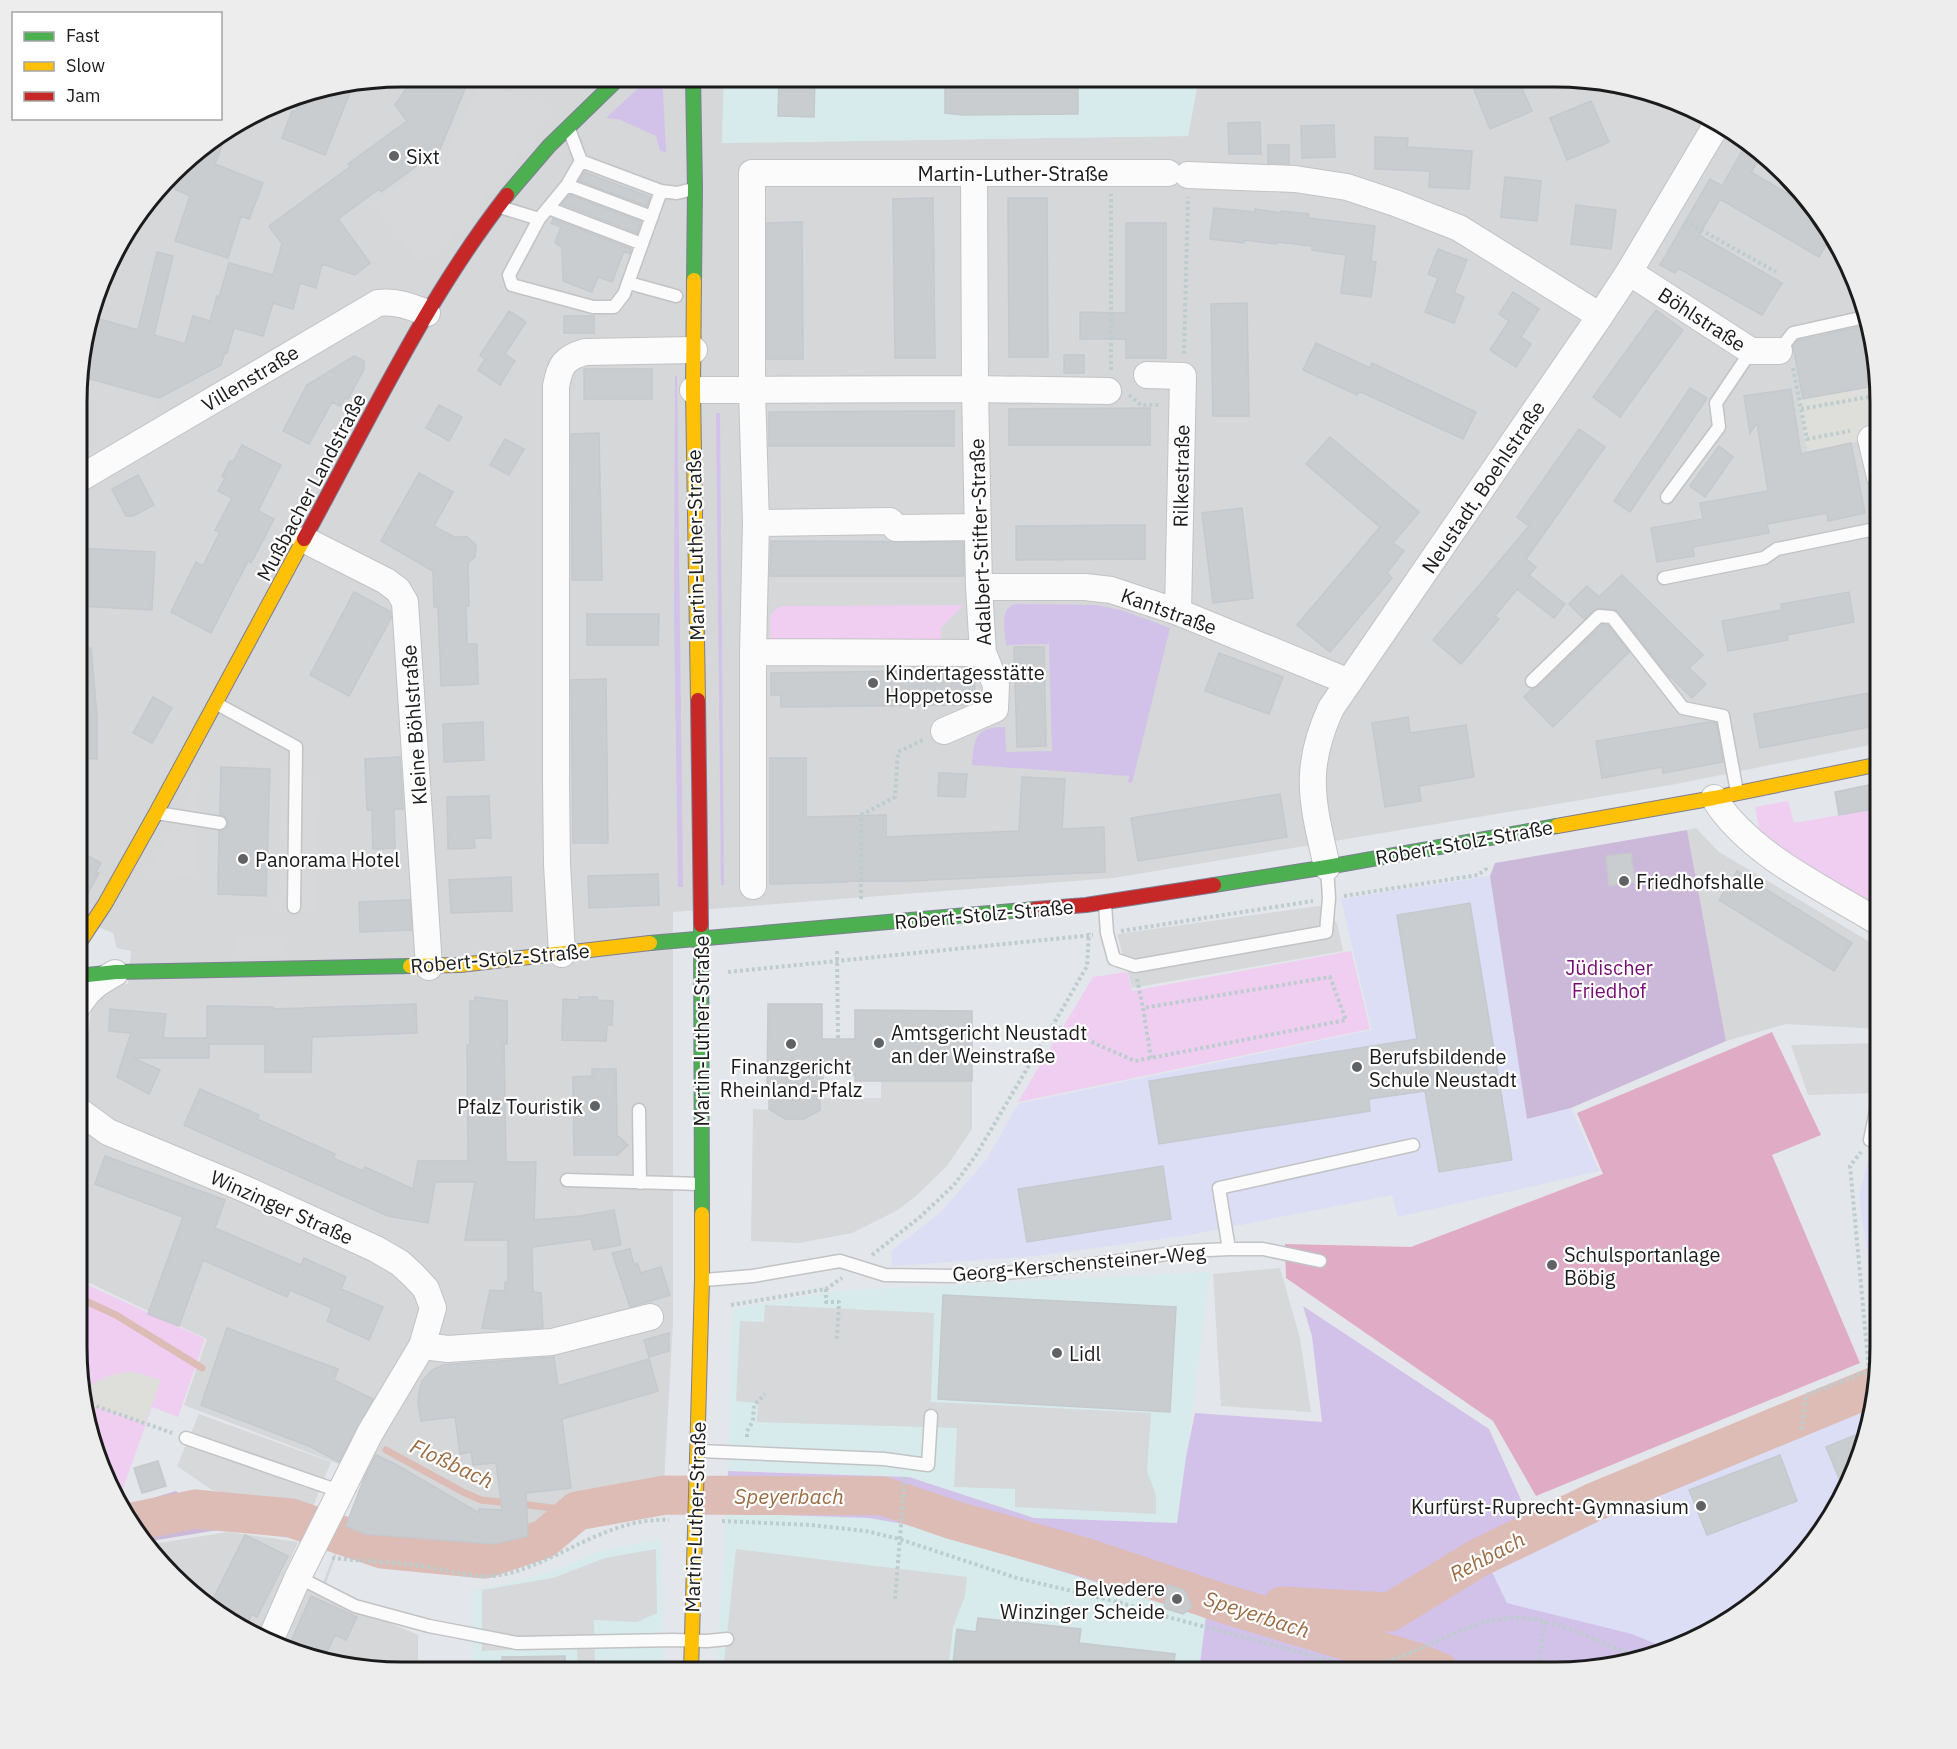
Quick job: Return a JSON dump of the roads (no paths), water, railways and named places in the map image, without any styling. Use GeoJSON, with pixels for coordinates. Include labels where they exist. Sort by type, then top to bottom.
{"type":"FeatureCollection","features":[{"type":"Feature","properties":{"kind":"street","name":"Mußbacher Landstraße"},"geometry":{"type":"LineString","coordinates":[[87,931],[156,813],[427,314],[451,274],[527,170],[568,126],[609,87]]}},
{"type":"Feature","properties":{"kind":"street","name":"Martin-Luther-Straße"},"geometry":{"type":"LineString","coordinates":[[691,1662],[702,1280],[701,896],[693,390],[695,189],[693,87]]}},
{"type":"Feature","properties":{"kind":"street","name":"Neustadt, Boehlstraße"},"geometry":{"type":"LineString","coordinates":[[1327,867],[1313,803],[1312,776],[1314,754],[1321,729],[1331,708],[1600,316],[1629,272],[1713,130]]}},
{"type":"Feature","properties":{"kind":"street","name":"Martin-Luther-Straße"},"geometry":{"type":"LineString","coordinates":[[753,886],[753,652],[756,523],[752,391],[752,173],[1111,172],[1295,179],[1347,187],[1459,228],[1600,316]]}},
{"type":"Feature","properties":{"kind":"street","name":"Adalbert-Stifter-Straße"},"geometry":{"type":"LineString","coordinates":[[944,731],[995,709],[996,685],[983,653],[979,587],[974,173]]}},
{"type":"Feature","properties":{"kind":"street","name":"Böhlstraße"},"geometry":{"type":"LineString","coordinates":[[1629,272],[1751,351],[1779,351]]}},
{"type":"Feature","properties":{"kind":"street","name":"Villenstraße"},"geometry":{"type":"LineString","coordinates":[[87,474],[378,303],[404,304],[427,314]]}},
{"type":"Feature","properties":{"kind":"street"},"geometry":{"type":"LineString","coordinates":[[562,954],[557,864],[556,782],[556,386],[559,370],[566,361],[585,352],[694,350]]}},
{"type":"Feature","properties":{"kind":"street","name":"Rilkestraße"},"geometry":{"type":"LineString","coordinates":[[1147,375],[1183,376],[1178,612]]}},
{"type":"Feature","properties":{"kind":"street"},"geometry":{"type":"LineString","coordinates":[[693,390],[1108,391]]}},
{"type":"Feature","properties":{"kind":"street"},"geometry":{"type":"LineString","coordinates":[[756,523],[890,521],[896,528],[977,527]]}},
{"type":"Feature","properties":{"kind":"street","name":"Kleine Böhlstraße"},"geometry":{"type":"LineString","coordinates":[[305,540],[386,581],[398,590],[405,602],[429,967]]}},
{"type":"Feature","properties":{"kind":"street","name":"Kantstraße"},"geometry":{"type":"LineString","coordinates":[[979,587],[1085,587],[1111,590],[1178,612],[1349,682]]}},
{"type":"Feature","properties":{"kind":"street"},"geometry":{"type":"LineString","coordinates":[[753,652],[983,653]]}},
{"type":"Feature","properties":{"kind":"street","name":"Robert-Stolz-Straße"},"geometry":{"type":"LineString","coordinates":[[87,975],[116,972],[429,967],[562,954],[680,939],[1104,903],[1327,867],[1726,795],[1870,766]]}},
{"type":"Feature","properties":{"kind":"street"},"geometry":{"type":"LineString","coordinates":[[1726,795],[1724,814],[1763,851],[1870,917]]}},
{"type":"Feature","properties":{"kind":"street"},"geometry":{"type":"LineString","coordinates":[[87,991],[116,972]]}},
{"type":"Feature","properties":{"kind":"street","name":"Winzinger Straße"},"geometry":{"type":"LineString","coordinates":[[87,1117],[108,1132],[342,1232],[400,1263],[426,1289],[433,1308],[422,1346],[366,1442],[298,1577],[273,1634]]}},
{"type":"Feature","properties":{"kind":"street"},"geometry":{"type":"LineString","coordinates":[[422,1346],[448,1349],[552,1342],[650,1317]]}},
{"type":"Feature","properties":{"kind":"lane"},"geometry":{"type":"LineString","coordinates":[[568,126],[581,162]]}},
{"type":"Feature","properties":{"kind":"lane"},"geometry":{"type":"LineString","coordinates":[[581,162],[567,185],[539,219],[508,275],[512,285],[593,307],[614,307],[624,294],[661,191]]}},
{"type":"Feature","properties":{"kind":"lane"},"geometry":{"type":"LineString","coordinates":[[581,162],[661,191],[677,193],[695,189]]}},
{"type":"Feature","properties":{"kind":"lane"},"geometry":{"type":"LineString","coordinates":[[567,185],[652,217]]}},
{"type":"Feature","properties":{"kind":"lane"},"geometry":{"type":"LineString","coordinates":[[498,207],[539,219]]}},
{"type":"Feature","properties":{"kind":"lane"},"geometry":{"type":"LineString","coordinates":[[549,208],[642,244]]}},
{"type":"Feature","properties":{"kind":"lane"},"geometry":{"type":"LineString","coordinates":[[628,283],[676,297]]}},
{"type":"Feature","properties":{"kind":"lane"},"geometry":{"type":"LineString","coordinates":[[1779,351],[1793,333],[1859,318]]}},
{"type":"Feature","properties":{"kind":"lane"},"geometry":{"type":"LineString","coordinates":[[1667,497],[1719,426],[1716,403],[1751,351]]}},
{"type":"Feature","properties":{"kind":"lane"},"geometry":{"type":"LineString","coordinates":[[1664,578],[1764,558],[1777,549],[1870,530]]}},
{"type":"Feature","properties":{"kind":"lane"},"geometry":{"type":"LineString","coordinates":[[1532,681],[1599,616],[1612,617],[1683,708],[1723,716],[1726,795]]}},
{"type":"Feature","properties":{"kind":"lane"},"geometry":{"type":"LineString","coordinates":[[216,704],[296,747],[294,907]]}},
{"type":"Feature","properties":{"kind":"lane"},"geometry":{"type":"LineString","coordinates":[[156,813],[220,823]]}},
{"type":"Feature","properties":{"kind":"lane"},"geometry":{"type":"LineString","coordinates":[[1104,903],[1107,933],[1114,958],[1135,966],[1326,932],[1329,898],[1327,867]]}},
{"type":"Feature","properties":{"kind":"lane"},"geometry":{"type":"LineString","coordinates":[[639,1110],[640,1183]]}},
{"type":"Feature","properties":{"kind":"lane"},"geometry":{"type":"LineString","coordinates":[[1228,1249],[1219,1188],[1413,1145]]}},
{"type":"Feature","properties":{"kind":"lane"},"geometry":{"type":"LineString","coordinates":[[567,1180],[702,1185]]}},
{"type":"Feature","properties":{"kind":"lane","name":"Georg-Kerschensteiner-Weg"},"geometry":{"type":"LineString","coordinates":[[702,1280],[753,1276],[840,1261],[885,1275],[954,1276],[1111,1262],[1187,1251],[1228,1249],[1263,1249],[1320,1261]]}},
{"type":"Feature","properties":{"kind":"lane"},"geometry":{"type":"LineString","coordinates":[[698,1451],[884,1459],[928,1465],[931,1416]]}},
{"type":"Feature","properties":{"kind":"lane"},"geometry":{"type":"LineString","coordinates":[[186,1437],[337,1502]]}},
{"type":"Feature","properties":{"kind":"lane"},"geometry":{"type":"LineString","coordinates":[[298,1577],[355,1606],[429,1626],[517,1643],[727,1639]]}},
{"type":"Feature","properties":{"kind":"waterway","name":"Floßbach"},"geometry":{"type":"LineString","coordinates":[[87,1302],[116,1315],[202,1368]]}},
{"type":"Feature","properties":{"kind":"waterway","name":"Rehbach"},"geometry":{"type":"LineString","coordinates":[[1282,1606],[1390,1612],[1478,1558],[1594,1502],[1867,1389]]}},
{"type":"Feature","properties":{"kind":"waterway","name":"Floßbach"},"geometry":{"type":"LineString","coordinates":[[386,1450],[481,1500],[509,1503]]}},
{"type":"Feature","properties":{"kind":"waterway","name":"Speyerbach"},"geometry":{"type":"LineString","coordinates":[[139,1521],[195,1509],[291,1518],[382,1549],[485,1559],[544,1539],[577,1511],[665,1495],[883,1496],[953,1520],[1084,1557],[1222,1603],[1416,1662]]}},
{"type":"Feature","properties":{"kind":"waterway","name":"Floßbach"},"geometry":{"type":"LineString","coordinates":[[520,1504],[577,1511]]}},
{"type":"Feature","properties":{"kind":"place","name":"Sixt"},"geometry":{"type":"Point","coordinates":[394,156]}},
{"type":"Feature","properties":{"kind":"place","name":"Kindertagesstätte Hoppetosse"},"geometry":{"type":"Point","coordinates":[873,683]}},
{"type":"Feature","properties":{"kind":"place","name":"Panorama Hotel"},"geometry":{"type":"Point","coordinates":[243,859]}},
{"type":"Feature","properties":{"kind":"place","name":"Friedhofshalle"},"geometry":{"type":"Point","coordinates":[1624,881]}},
{"type":"Feature","properties":{"kind":"place","name":"Amtsgericht Neustadt an der Weinstraße"},"geometry":{"type":"Point","coordinates":[879,1043]}},
{"type":"Feature","properties":{"kind":"place","name":"Finanzgericht Rheinland-Pfalz"},"geometry":{"type":"Point","coordinates":[791,1044]}},
{"type":"Feature","properties":{"kind":"place","name":"Berufsbildende Schule Neustadt"},"geometry":{"type":"Point","coordinates":[1357,1067]}},
{"type":"Feature","properties":{"kind":"place","name":"Pfalz Touristik"},"geometry":{"type":"Point","coordinates":[595,1106]}},
{"type":"Feature","properties":{"kind":"place","name":"Schulsportanlage Böbig"},"geometry":{"type":"Point","coordinates":[1552,1265]}},
{"type":"Feature","properties":{"kind":"place","name":"Lidl"},"geometry":{"type":"Point","coordinates":[1057,1353]}},
{"type":"Feature","properties":{"kind":"place","name":"Kurfürst-Ruprecht-Gymnasium"},"geometry":{"type":"Point","coordinates":[1701,1506]}},
{"type":"Feature","properties":{"kind":"place","name":"Belvedere Winzinger Scheide"},"geometry":{"type":"Point","coordinates":[1177,1599]}},
{"type":"Feature","properties":{"kind":"park label","name":"Jüdischer Friedhof"},"geometry":{"type":"Point","coordinates":[1609,978]}}]}
